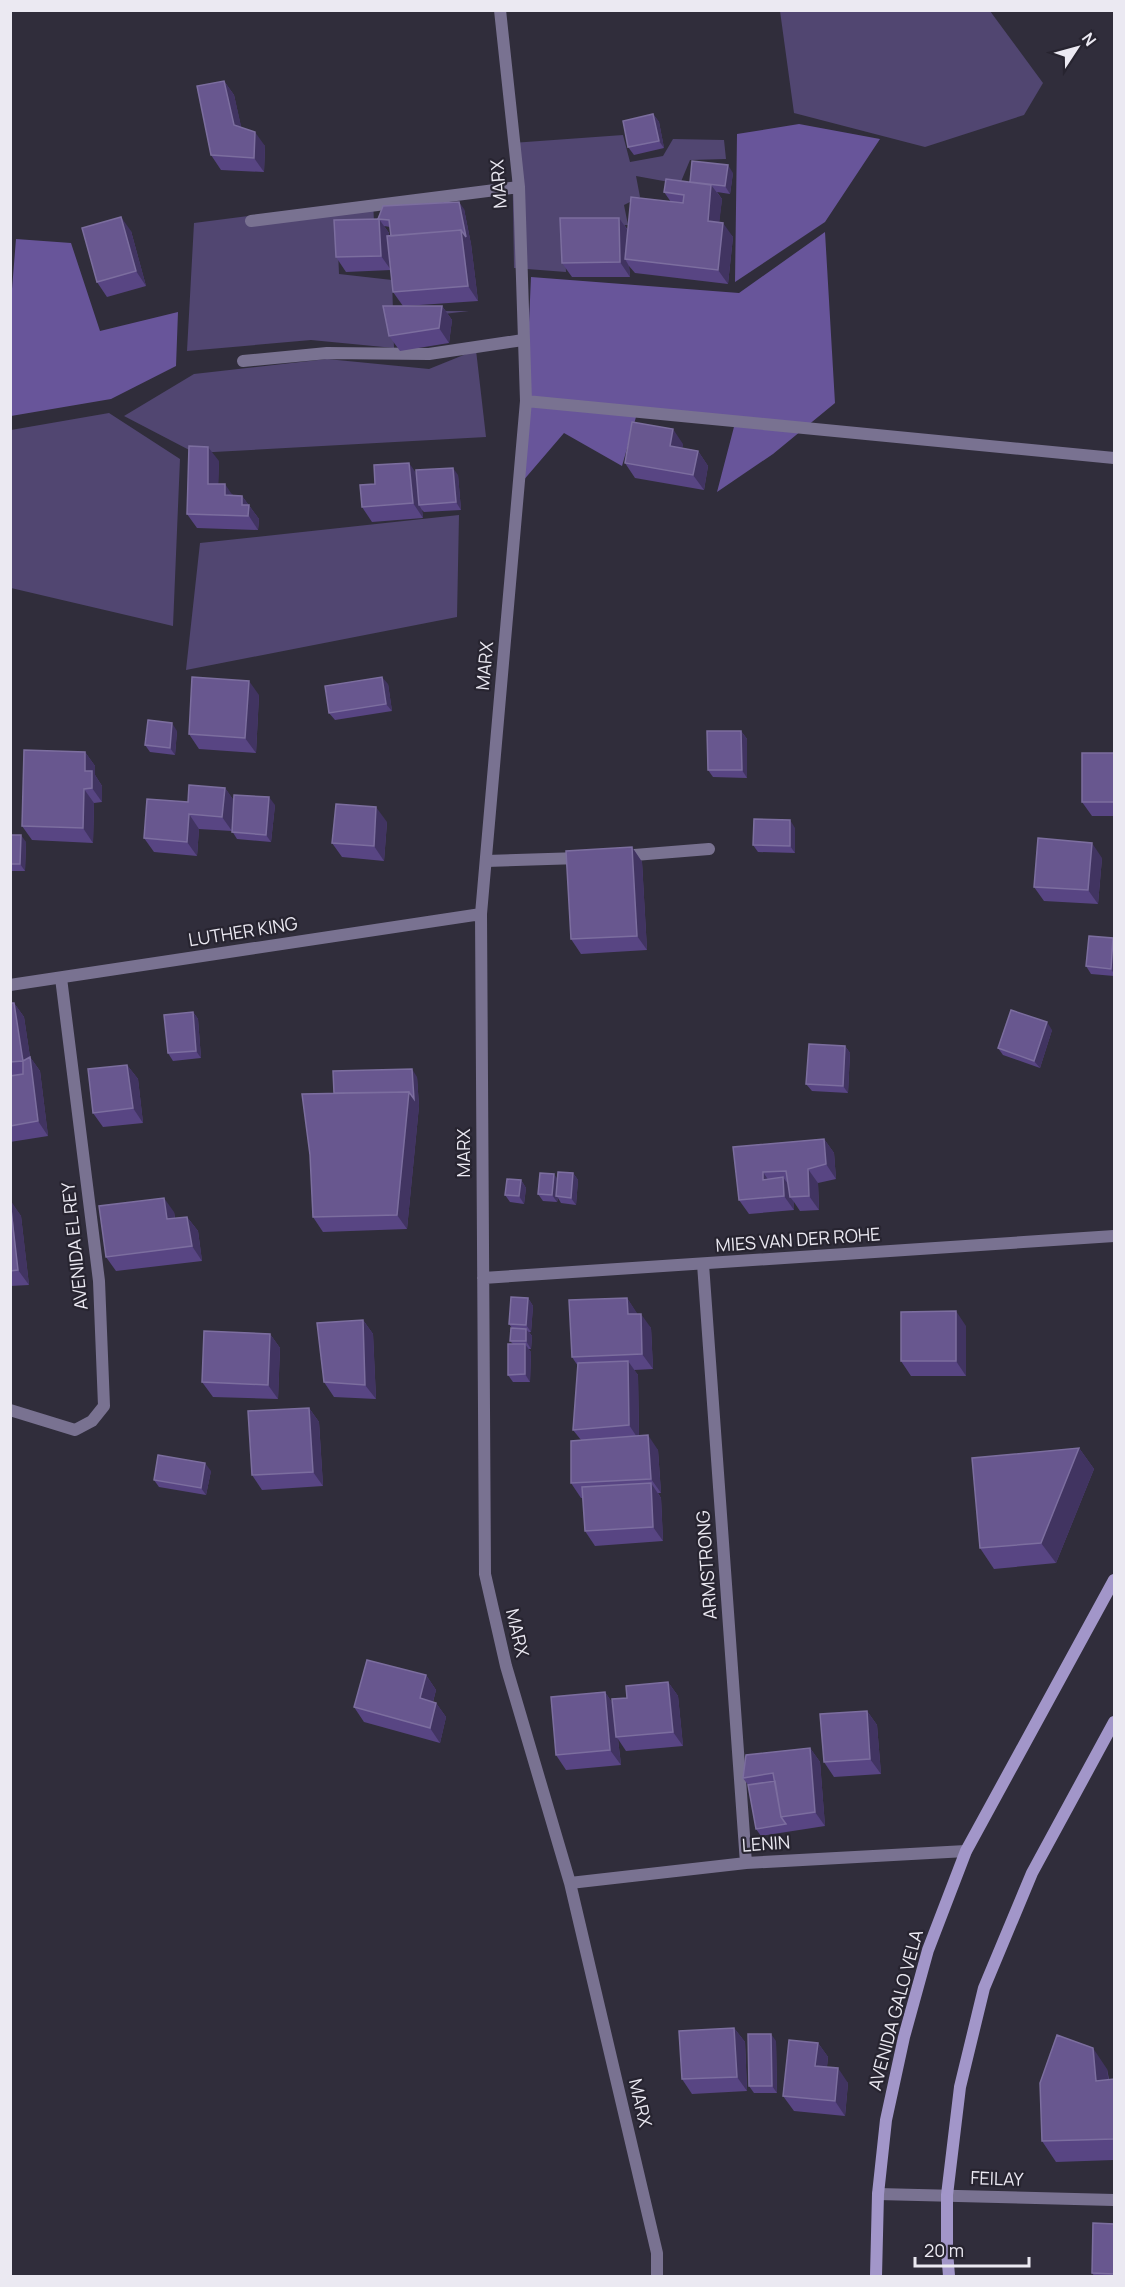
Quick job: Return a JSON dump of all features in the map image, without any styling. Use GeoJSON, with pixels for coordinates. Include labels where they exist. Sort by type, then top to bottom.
{"type":"FeatureCollection","features":[{"type":"Feature","properties":{"kind":"main road","name":"AVENIDA GALO VELA"},"geometry":{"type":"LineString","coordinates":[[876,2277],[878,2194],[886,2120],[904,2037],[928,1950],[966,1851],[1114,1580]]}},
{"type":"Feature","properties":{"kind":"main road"},"geometry":{"type":"LineString","coordinates":[[949,2277],[946,2251],[947,2195],[960,2087],[984,1988],[1032,1873],[1114,1722]]}},
{"type":"Feature","properties":{"kind":"street","name":"MARX"},"geometry":{"type":"LineString","coordinates":[[500,10],[519,186],[526,401],[481,914],[485,1574],[506,1665],[570,1883],[657,2253],[657,2277]]}},
{"type":"Feature","properties":{"kind":"street"},"geometry":{"type":"LineString","coordinates":[[251,221],[519,186]]}},
{"type":"Feature","properties":{"kind":"street"},"geometry":{"type":"LineString","coordinates":[[243,361],[327,353],[429,354],[523,340]]}},
{"type":"Feature","properties":{"kind":"street"},"geometry":{"type":"LineString","coordinates":[[526,401],[1114,458]]}},
{"type":"Feature","properties":{"kind":"street"},"geometry":{"type":"LineString","coordinates":[[613,857],[709,849]]}},
{"type":"Feature","properties":{"kind":"street"},"geometry":{"type":"LineString","coordinates":[[486,861],[590,858]]}},
{"type":"Feature","properties":{"kind":"street","name":"LUTHER KING"},"geometry":{"type":"LineString","coordinates":[[10,985],[481,914]]}},
{"type":"Feature","properties":{"kind":"street","name":"AVENIDA EL REY"},"geometry":{"type":"LineString","coordinates":[[10,1410],[75,1430],[92,1420],[104,1406],[99,1281],[61,978]]}},
{"type":"Feature","properties":{"kind":"street","name":"MIES VAN DER ROHE"},"geometry":{"type":"LineString","coordinates":[[483,1278],[1114,1236]]}},
{"type":"Feature","properties":{"kind":"street","name":"ARMSTRONG"},"geometry":{"type":"LineString","coordinates":[[703,1264],[746,1863]]}},
{"type":"Feature","properties":{"kind":"street","name":"LENIN"},"geometry":{"type":"LineString","coordinates":[[570,1883],[746,1863],[966,1851]]}},
{"type":"Feature","properties":{"kind":"street","name":"FEILAY"},"geometry":{"type":"LineString","coordinates":[[878,2194],[1114,2200]]}},
{"type":"Feature","properties":{"kind":"shaded area"},"geometry":{"type":"Polygon","coordinates":[[[780,11],[990,11],[1043,83],[1024,115],[925,147],[794,113],[780,11]]]}},
{"type":"Feature","properties":{"kind":"shaded area"},"geometry":{"type":"Polygon","coordinates":[[[799,124],[880,139],[825,222],[735,282],[737,134],[799,124]]]}},
{"type":"Feature","properties":{"kind":"shaded area"},"geometry":{"type":"Polygon","coordinates":[[[623,135],[630,162],[663,156],[673,139],[724,140],[726,159],[690,160],[680,184],[636,176],[640,197],[624,205],[628,225],[564,227],[566,272],[514,268],[512,143],[623,135]]]}},
{"type":"Feature","properties":{"kind":"shaded area"},"geometry":{"type":"Polygon","coordinates":[[[373,200],[374,222],[337,226],[339,274],[392,280],[393,311],[469,311],[393,320],[394,348],[311,340],[187,351],[194,223],[373,200]]]}},
{"type":"Feature","properties":{"kind":"shaded area"},"geometry":{"type":"Polygon","coordinates":[[[825,232],[835,403],[773,454],[717,492],[735,423],[638,410],[622,466],[564,433],[522,482],[531,277],[739,293],[825,232]]]}},
{"type":"Feature","properties":{"kind":"shaded area"},"geometry":{"type":"Polygon","coordinates":[[[16,239],[71,243],[100,331],[178,312],[176,366],[111,399],[11,416],[10,314],[16,239]]]}},
{"type":"Feature","properties":{"kind":"shaded area"},"geometry":{"type":"Polygon","coordinates":[[[476,350],[486,437],[195,453],[124,416],[194,374],[327,359],[429,369],[476,350]]]}},
{"type":"Feature","properties":{"kind":"shaded area"},"geometry":{"type":"Polygon","coordinates":[[[109,413],[180,459],[173,626],[11,588],[11,430],[109,413]]]}},
{"type":"Feature","properties":{"kind":"shaded area"},"geometry":{"type":"Polygon","coordinates":[[[459,515],[457,617],[186,670],[200,543],[459,515]]]}},
{"type":"Feature","properties":{"kind":"building"},"geometry":{"type":"Polygon","coordinates":[[[224,81],[234,125],[255,132],[254,158],[211,155],[197,86],[224,81]]]}},
{"type":"Feature","properties":{"kind":"building"},"geometry":{"type":"Polygon","coordinates":[[[653,114],[659,141],[628,147],[623,121],[653,114]]]}},
{"type":"Feature","properties":{"kind":"building"},"geometry":{"type":"Polygon","coordinates":[[[692,161],[728,165],[725,186],[690,182],[692,161]]]}},
{"type":"Feature","properties":{"kind":"building"},"geometry":{"type":"Polygon","coordinates":[[[666,179],[711,185],[708,221],[723,223],[718,270],[625,259],[631,197],[683,203],[684,195],[664,192],[666,179]]]}},
{"type":"Feature","properties":{"kind":"building"},"geometry":{"type":"Polygon","coordinates":[[[459,202],[466,237],[461,230],[391,236],[389,220],[378,219],[383,206],[459,202]]]}},
{"type":"Feature","properties":{"kind":"building"},"geometry":{"type":"Polygon","coordinates":[[[121,217],[136,271],[97,282],[82,228],[121,217]]]}},
{"type":"Feature","properties":{"kind":"building"},"geometry":{"type":"Polygon","coordinates":[[[560,218],[619,218],[620,262],[562,263],[560,218]]]}},
{"type":"Feature","properties":{"kind":"building"},"geometry":{"type":"Polygon","coordinates":[[[379,219],[381,256],[336,257],[334,220],[379,219]]]}},
{"type":"Feature","properties":{"kind":"building"},"geometry":{"type":"Polygon","coordinates":[[[461,230],[468,286],[393,292],[387,236],[461,230]]]}},
{"type":"Feature","properties":{"kind":"building"},"geometry":{"type":"Polygon","coordinates":[[[383,306],[442,306],[439,328],[389,336],[383,306]]]}},
{"type":"Feature","properties":{"kind":"building"},"geometry":{"type":"Polygon","coordinates":[[[632,422],[673,429],[670,446],[698,451],[693,475],[625,463],[632,422]]]}},
{"type":"Feature","properties":{"kind":"building"},"geometry":{"type":"Polygon","coordinates":[[[189,446],[208,447],[208,484],[225,484],[225,495],[242,496],[242,505],[249,505],[248,516],[187,514],[189,446]]]}},
{"type":"Feature","properties":{"kind":"building"},"geometry":{"type":"Polygon","coordinates":[[[409,463],[413,503],[362,507],[360,485],[375,484],[374,465],[409,463]]]}},
{"type":"Feature","properties":{"kind":"building"},"geometry":{"type":"Polygon","coordinates":[[[453,468],[456,502],[419,505],[416,470],[453,468]]]}},
{"type":"Feature","properties":{"kind":"building"},"geometry":{"type":"Polygon","coordinates":[[[192,677],[249,681],[245,738],[189,734],[192,677]]]}},
{"type":"Feature","properties":{"kind":"building"},"geometry":{"type":"Polygon","coordinates":[[[382,677],[386,704],[329,713],[325,686],[382,677]]]}},
{"type":"Feature","properties":{"kind":"building"},"geometry":{"type":"Polygon","coordinates":[[[148,720],[172,723],[170,748],[145,745],[148,720]]]}},
{"type":"Feature","properties":{"kind":"building"},"geometry":{"type":"Polygon","coordinates":[[[707,731],[741,731],[742,770],[708,770],[707,731]]]}},
{"type":"Feature","properties":{"kind":"building"},"geometry":{"type":"Polygon","coordinates":[[[24,750],[85,752],[85,771],[92,771],[92,788],[84,789],[83,828],[22,826],[24,750]]]}},
{"type":"Feature","properties":{"kind":"building"},"geometry":{"type":"Polygon","coordinates":[[[1082,753],[1114,753],[1114,802],[1082,802],[1082,753]]]}},
{"type":"Feature","properties":{"kind":"building"},"geometry":{"type":"Polygon","coordinates":[[[189,785],[225,788],[222,817],[189,814],[187,842],[144,838],[147,799],[188,802],[189,785]]]}},
{"type":"Feature","properties":{"kind":"building"},"geometry":{"type":"Polygon","coordinates":[[[234,795],[269,797],[266,835],[232,832],[234,795]]]}},
{"type":"Feature","properties":{"kind":"building"},"geometry":{"type":"Polygon","coordinates":[[[336,804],[376,807],[374,846],[332,843],[336,804]]]}},
{"type":"Feature","properties":{"kind":"building"},"geometry":{"type":"Polygon","coordinates":[[[754,819],[790,820],[790,846],[753,845],[754,819]]]}},
{"type":"Feature","properties":{"kind":"building"},"geometry":{"type":"Polygon","coordinates":[[[10,835],[21,835],[20,864],[10,864],[10,835]]]}},
{"type":"Feature","properties":{"kind":"building"},"geometry":{"type":"Polygon","coordinates":[[[1038,838],[1092,843],[1088,890],[1034,887],[1038,838]]]}},
{"type":"Feature","properties":{"kind":"building"},"geometry":{"type":"Polygon","coordinates":[[[632,847],[637,936],[571,939],[566,851],[632,847]]]}},
{"type":"Feature","properties":{"kind":"building"},"geometry":{"type":"Polygon","coordinates":[[[1089,936],[1113,938],[1111,969],[1086,966],[1089,936]]]}},
{"type":"Feature","properties":{"kind":"building"},"geometry":{"type":"Polygon","coordinates":[[[10,1003],[14,1003],[23,1061],[10,1062],[10,1003]]]}},
{"type":"Feature","properties":{"kind":"building"},"geometry":{"type":"Polygon","coordinates":[[[1011,1010],[1047,1022],[1034,1061],[998,1048],[1011,1010]]]}},
{"type":"Feature","properties":{"kind":"building"},"geometry":{"type":"Polygon","coordinates":[[[193,1012],[196,1051],[168,1053],[164,1015],[193,1012]]]}},
{"type":"Feature","properties":{"kind":"building"},"geometry":{"type":"Polygon","coordinates":[[[809,1044],[845,1046],[843,1086],[806,1084],[809,1044]]]}},
{"type":"Feature","properties":{"kind":"building"},"geometry":{"type":"Polygon","coordinates":[[[30,1057],[38,1121],[10,1126],[10,1076],[23,1074],[23,1061],[30,1057]]]}},
{"type":"Feature","properties":{"kind":"building"},"geometry":{"type":"Polygon","coordinates":[[[127,1065],[133,1108],[93,1113],[88,1069],[127,1065]]]}},
{"type":"Feature","properties":{"kind":"building"},"geometry":{"type":"Polygon","coordinates":[[[412,1069],[414,1099],[409,1092],[334,1093],[333,1071],[412,1069]]]}},
{"type":"Feature","properties":{"kind":"building"},"geometry":{"type":"Polygon","coordinates":[[[409,1092],[397,1215],[313,1217],[310,1155],[302,1094],[409,1092]]]}},
{"type":"Feature","properties":{"kind":"building"},"geometry":{"type":"Polygon","coordinates":[[[824,1139],[826,1164],[808,1169],[809,1196],[790,1197],[786,1171],[763,1172],[763,1180],[783,1177],[784,1196],[739,1200],[733,1147],[824,1139]]]}},
{"type":"Feature","properties":{"kind":"building"},"geometry":{"type":"Polygon","coordinates":[[[558,1172],[573,1173],[571,1198],[556,1196],[558,1172]]]}},
{"type":"Feature","properties":{"kind":"building"},"geometry":{"type":"Polygon","coordinates":[[[540,1173],[554,1174],[552,1195],[538,1194],[540,1173]]]}},
{"type":"Feature","properties":{"kind":"building"},"geometry":{"type":"Polygon","coordinates":[[[507,1179],[521,1180],[519,1196],[505,1195],[507,1179]]]}},
{"type":"Feature","properties":{"kind":"building"},"geometry":{"type":"Polygon","coordinates":[[[164,1198],[167,1219],[187,1217],[192,1246],[106,1257],[99,1206],[164,1198]]]}},
{"type":"Feature","properties":{"kind":"building"},"geometry":{"type":"Polygon","coordinates":[[[10,1201],[18,1270],[10,1271],[10,1201]]]}},
{"type":"Feature","properties":{"kind":"building"},"geometry":{"type":"Polygon","coordinates":[[[511,1297],[528,1298],[526,1325],[509,1324],[511,1297]]]}},
{"type":"Feature","properties":{"kind":"building"},"geometry":{"type":"Polygon","coordinates":[[[627,1298],[628,1314],[641,1314],[642,1354],[572,1357],[569,1300],[627,1298]]]}},
{"type":"Feature","properties":{"kind":"building"},"geometry":{"type":"Polygon","coordinates":[[[956,1311],[956,1361],[901,1361],[901,1312],[956,1311]]]}},
{"type":"Feature","properties":{"kind":"building"},"geometry":{"type":"Polygon","coordinates":[[[363,1320],[365,1385],[324,1382],[317,1323],[363,1320]]]}},
{"type":"Feature","properties":{"kind":"building"},"geometry":{"type":"Polygon","coordinates":[[[511,1328],[526,1329],[526,1341],[510,1341],[511,1328]]]}},
{"type":"Feature","properties":{"kind":"building"},"geometry":{"type":"Polygon","coordinates":[[[204,1331],[270,1334],[268,1385],[202,1382],[204,1331]]]}},
{"type":"Feature","properties":{"kind":"building"},"geometry":{"type":"Polygon","coordinates":[[[508,1344],[525,1344],[525,1374],[508,1375],[508,1344]]]}},
{"type":"Feature","properties":{"kind":"building"},"geometry":{"type":"Polygon","coordinates":[[[628,1361],[629,1425],[573,1430],[578,1363],[628,1361]]]}},
{"type":"Feature","properties":{"kind":"building"},"geometry":{"type":"Polygon","coordinates":[[[309,1408],[313,1472],[252,1475],[248,1411],[309,1408]]]}},
{"type":"Feature","properties":{"kind":"building"},"geometry":{"type":"Polygon","coordinates":[[[648,1435],[651,1479],[571,1483],[571,1441],[648,1435]]]}},
{"type":"Feature","properties":{"kind":"building"},"geometry":{"type":"Polygon","coordinates":[[[1079,1448],[1041,1543],[980,1548],[972,1458],[1079,1448]]]}},
{"type":"Feature","properties":{"kind":"building"},"geometry":{"type":"Polygon","coordinates":[[[158,1455],[205,1463],[201,1488],[154,1480],[158,1455]]]}},
{"type":"Feature","properties":{"kind":"building"},"geometry":{"type":"Polygon","coordinates":[[[651,1483],[653,1527],[585,1531],[582,1487],[651,1483]]]}},
{"type":"Feature","properties":{"kind":"building"},"geometry":{"type":"Polygon","coordinates":[[[367,1660],[426,1675],[420,1698],[436,1703],[430,1728],[354,1707],[367,1660]]]}},
{"type":"Feature","properties":{"kind":"building"},"geometry":{"type":"Polygon","coordinates":[[[668,1682],[673,1732],[616,1737],[612,1699],[627,1698],[626,1686],[668,1682]]]}},
{"type":"Feature","properties":{"kind":"building"},"geometry":{"type":"Polygon","coordinates":[[[605,1692],[610,1750],[556,1755],[551,1697],[605,1692]]]}},
{"type":"Feature","properties":{"kind":"building"},"geometry":{"type":"Polygon","coordinates":[[[867,1711],[870,1759],[824,1762],[820,1714],[867,1711]]]}},
{"type":"Feature","properties":{"kind":"building"},"geometry":{"type":"Polygon","coordinates":[[[810,1748],[815,1812],[781,1817],[773,1773],[743,1778],[746,1755],[810,1748]]]}},
{"type":"Feature","properties":{"kind":"building"},"geometry":{"type":"Polygon","coordinates":[[[775,1781],[781,1817],[786,1824],[756,1829],[748,1785],[775,1781]]]}},
{"type":"Feature","properties":{"kind":"building"},"geometry":{"type":"Polygon","coordinates":[[[734,2028],[737,2077],[682,2079],[679,2031],[734,2028]]]}},
{"type":"Feature","properties":{"kind":"building"},"geometry":{"type":"Polygon","coordinates":[[[748,2034],[771,2034],[772,2086],[749,2086],[748,2034]]]}},
{"type":"Feature","properties":{"kind":"building"},"geometry":{"type":"Polygon","coordinates":[[[1057,2035],[1093,2048],[1096,2081],[1114,2079],[1114,2139],[1042,2141],[1040,2083],[1057,2035]]]}},
{"type":"Feature","properties":{"kind":"building"},"geometry":{"type":"Polygon","coordinates":[[[789,2040],[818,2043],[815,2066],[838,2068],[835,2101],[783,2096],[789,2040]]]}},
{"type":"Feature","properties":{"kind":"building"},"geometry":{"type":"Polygon","coordinates":[[[1093,2223],[1114,2224],[1114,2274],[1092,2273],[1093,2223]]]}}]}
